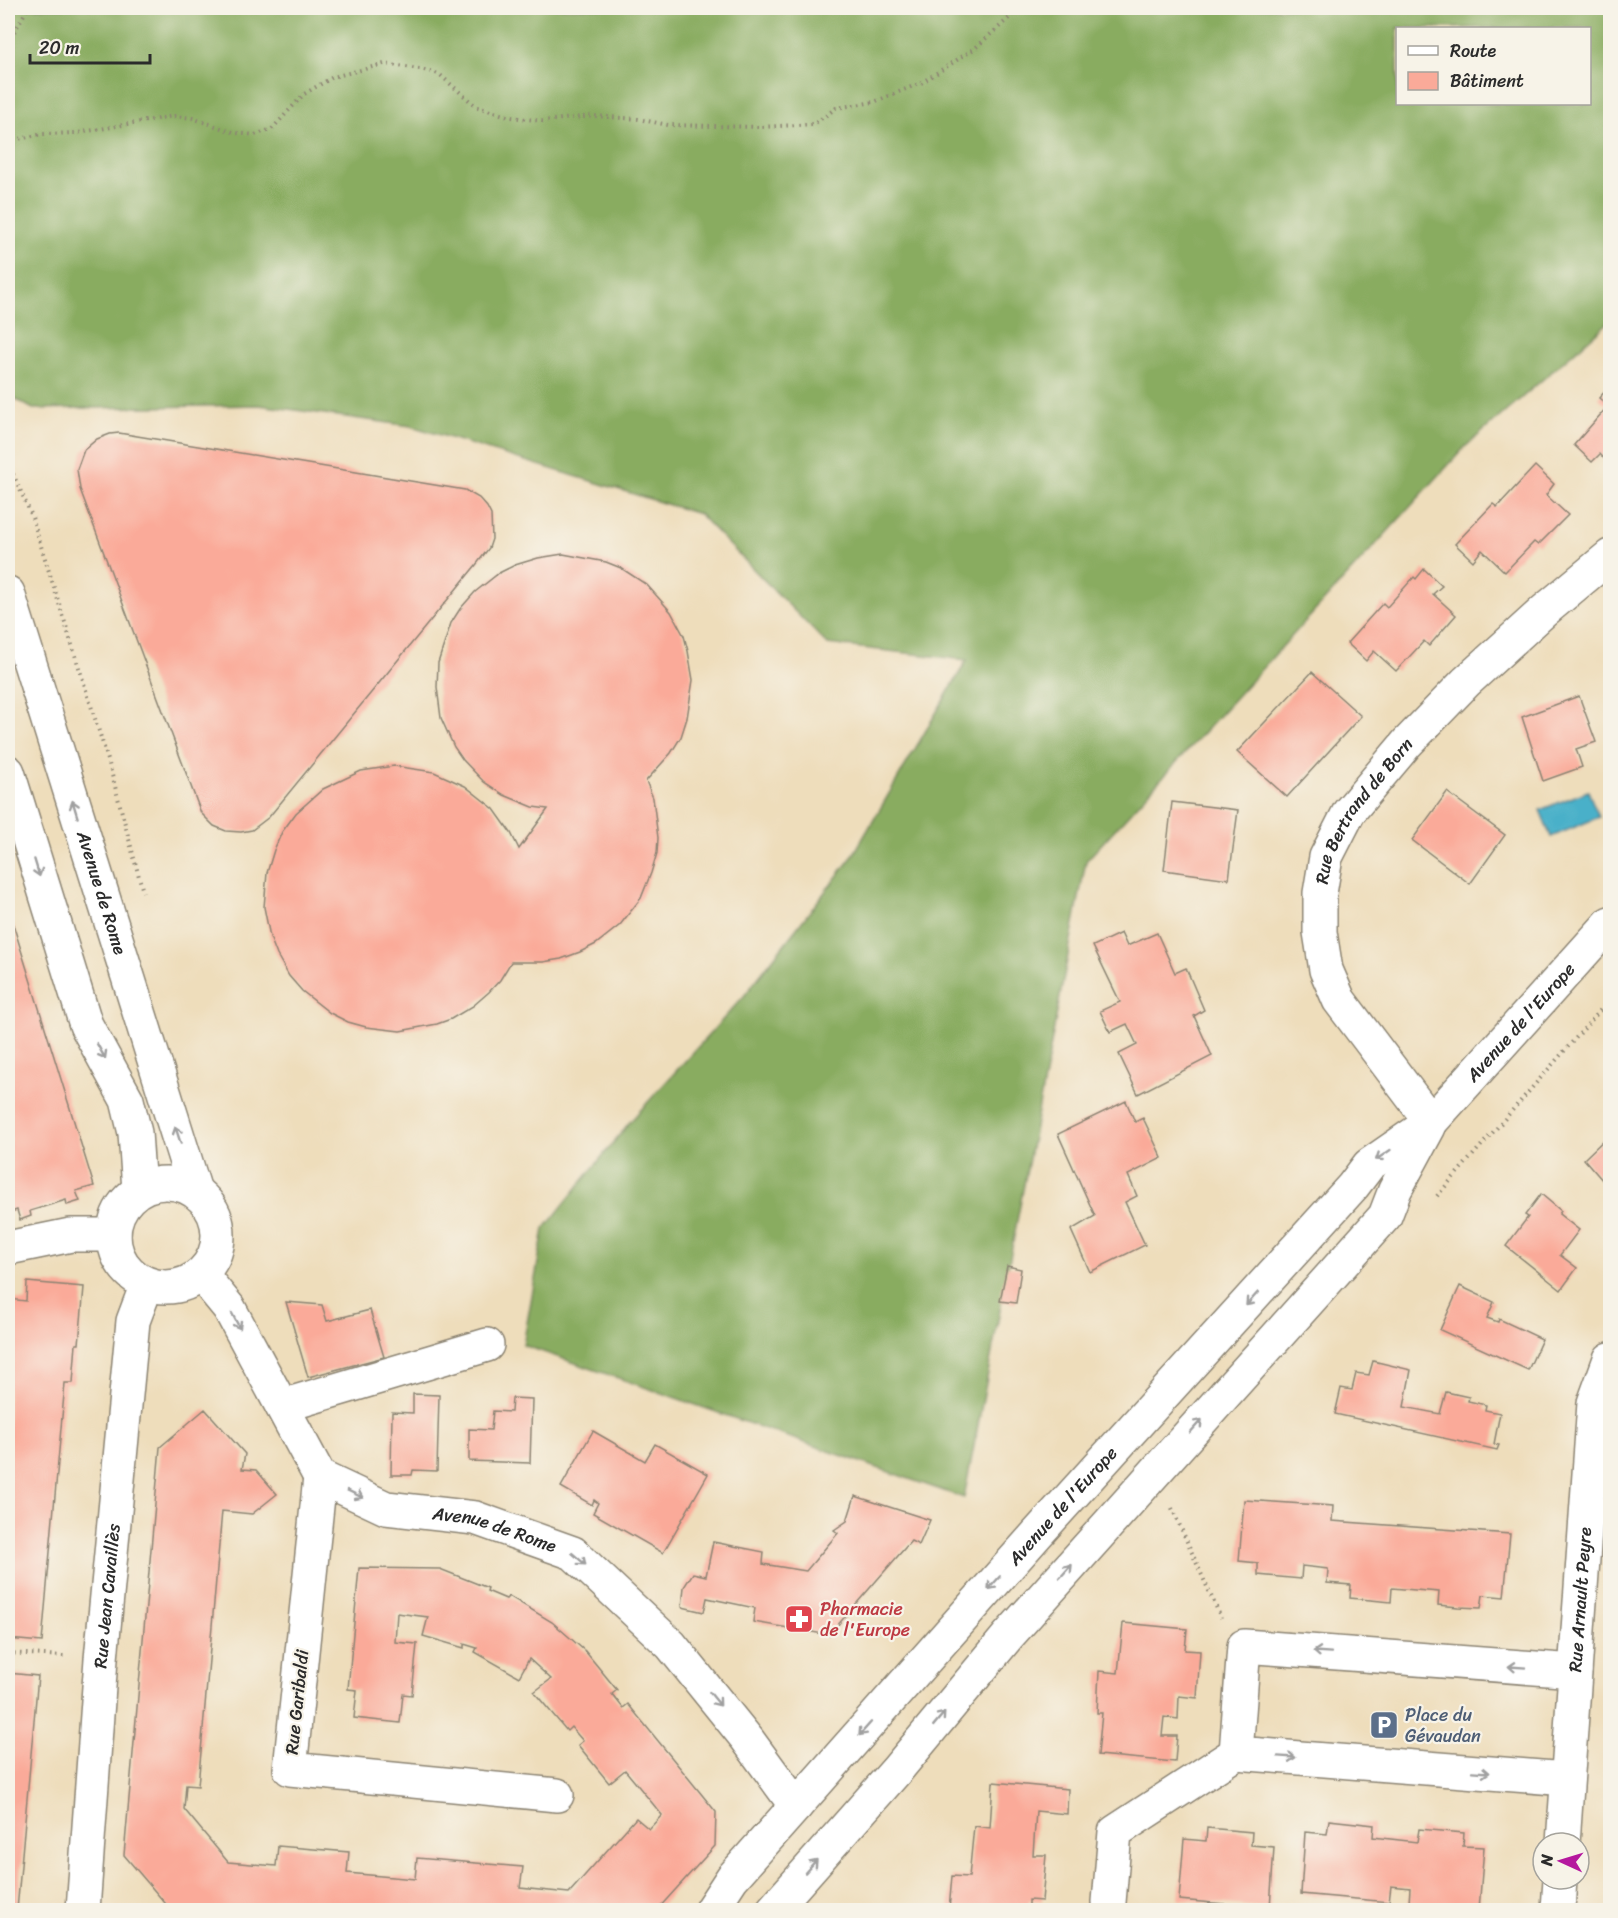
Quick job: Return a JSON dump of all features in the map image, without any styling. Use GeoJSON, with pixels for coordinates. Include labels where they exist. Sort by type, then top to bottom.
{"type":"FeatureCollection","features":[{"type":"Feature","properties":{"kind":"main road","name":"Rue Bertrand de Born"},"geometry":{"type":"LineString","coordinates":[[1431,1122],[1339,1000],[1326,970],[1320,932],[1320,903],[1326,856],[1349,812],[1407,742],[1491,658],[1611,556]]}},
{"type":"Feature","properties":{"kind":"main road","name":"Avenue de Rome"},"geometry":{"type":"LineString","coordinates":[[8,593],[195,1191]]}},
{"type":"Feature","properties":{"kind":"main road"},"geometry":{"type":"LineString","coordinates":[[8,772],[86,1025],[127,1100],[135,1133],[139,1190]]}},
{"type":"Feature","properties":{"kind":"main road","name":"Avenue de l'Europe"},"geometry":{"type":"LineString","coordinates":[[711,1911],[732,1878],[1037,1534],[1353,1186],[1369,1165],[1431,1122],[1611,923]]}},
{"type":"Feature","properties":{"kind":"main road","name":"Avenue de l'Europe"},"geometry":{"type":"LineString","coordinates":[[773,1911],[896,1771],[1008,1636],[1385,1216],[1395,1190],[1431,1122]]}},
{"type":"Feature","properties":{"kind":"main road"},"geometry":{"type":"LineString","coordinates":[[167,1182],[195,1191],[206,1200],[219,1228],[212,1261],[201,1274],[189,1282],[161,1287],[147,1284],[123,1265],[116,1251],[114,1235],[116,1218],[125,1202],[139,1190],[153,1184],[167,1182]]}},
{"type":"Feature","properties":{"kind":"main road"},"geometry":{"type":"LineString","coordinates":[[8,1248],[71,1235],[114,1235]]}},
{"type":"Feature","properties":{"kind":"main road"},"geometry":{"type":"LineString","coordinates":[[201,1274],[229,1308],[320,1477]]}},
{"type":"Feature","properties":{"kind":"main road","name":"Rue Jean Cavaillès"},"geometry":{"type":"LineString","coordinates":[[83,1911],[101,1659],[133,1322],[147,1284]]}},
{"type":"Feature","properties":{"kind":"main road"},"geometry":{"type":"LineString","coordinates":[[282,1406],[487,1345]]}},
{"type":"Feature","properties":{"kind":"main road","name":"Rue Arnault Peyre"},"geometry":{"type":"LineString","coordinates":[[1564,1831],[1594,1403],[1611,1359]]}},
{"type":"Feature","properties":{"kind":"main road","name":"Avenue de Rome"},"geometry":{"type":"LineString","coordinates":[[320,1477],[386,1509],[475,1518],[573,1553],[671,1645],[747,1739],[796,1806]]}},
{"type":"Feature","properties":{"kind":"main road","name":"Rue Garibaldi"},"geometry":{"type":"LineString","coordinates":[[320,1477],[290,1768],[557,1795]]}},
{"type":"Feature","properties":{"kind":"main road"},"geometry":{"type":"LineString","coordinates":[[1236,1753],[1244,1646],[1575,1671]]}},
{"type":"Feature","properties":{"kind":"main road"},"geometry":{"type":"LineString","coordinates":[[1108,1902],[1115,1832],[1236,1753],[1568,1779]]}},
{"type":"Feature","properties":{"kind":"main road"},"geometry":{"type":"LineString","coordinates":[[1558,1911],[1559,1891]]}},
{"type":"Feature","properties":{"kind":"path"},"geometry":{"type":"LineString","coordinates":[[8,42],[28,8]]}},
{"type":"Feature","properties":{"kind":"path"},"geometry":{"type":"LineString","coordinates":[[8,141],[43,134],[77,134],[174,116],[192,118],[236,133],[255,135],[272,129],[304,94],[333,76],[384,64],[439,74],[477,107],[511,117],[542,121],[594,116],[638,119],[668,125],[761,127],[814,124],[836,108],[874,102],[921,83],[974,49],[1016,12],[1017,8]]}},
{"type":"Feature","properties":{"kind":"path"},"geometry":{"type":"LineString","coordinates":[[1172,1508],[1225,1628],[1244,1646]]}},
{"type":"Feature","properties":{"kind":"path"},"geometry":{"type":"LineString","coordinates":[[8,1653],[101,1659]]}},
{"type":"Feature","properties":{"kind":"green space"},"geometry":{"type":"Polygon","coordinates":[[[8,8],[1610,8],[1610,321],[1465,447],[1086,861],[964,1498],[523,1345],[544,1229],[629,1123],[744,996],[852,857],[967,660],[827,644],[699,514],[411,426],[259,405],[33,409],[8,395],[8,8]]]}},
{"type":"Feature","properties":{"kind":"water"},"geometry":{"type":"Polygon","coordinates":[[[1588,791],[1599,817],[1551,837],[1540,810],[1588,791]]]}},
{"type":"Feature","properties":{"kind":"building"},"geometry":{"type":"Polygon","coordinates":[[[1610,386],[1610,465],[1600,454],[1592,462],[1574,445],[1608,406],[1599,398],[1610,386]]]}},
{"type":"Feature","properties":{"kind":"building"},"geometry":{"type":"Polygon","coordinates":[[[119,433],[465,490],[479,498],[491,515],[492,539],[489,548],[269,817],[252,830],[226,831],[214,826],[201,813],[80,489],[77,469],[84,450],[97,439],[119,433]]]}},
{"type":"Feature","properties":{"kind":"building"},"geometry":{"type":"Polygon","coordinates":[[[1535,466],[1554,484],[1546,495],[1568,515],[1538,545],[1534,542],[1505,572],[1482,550],[1473,561],[1455,544],[1493,504],[1497,507],[1535,466]]]}},
{"type":"Feature","properties":{"kind":"building"},"geometry":{"type":"Polygon","coordinates":[[[563,554],[606,562],[621,568],[647,585],[671,612],[684,636],[688,651],[693,680],[687,718],[681,737],[671,753],[646,781],[653,798],[658,838],[657,853],[641,898],[620,925],[596,944],[580,952],[561,959],[543,962],[511,962],[489,992],[473,1006],[451,1019],[400,1031],[366,1027],[348,1022],[330,1013],[302,991],[289,976],[270,937],[264,907],[267,873],[282,832],[296,813],[323,789],[361,771],[394,766],[434,772],[465,786],[494,809],[519,849],[548,809],[533,807],[504,795],[484,782],[463,760],[454,747],[441,718],[437,687],[438,663],[451,623],[475,592],[499,573],[515,565],[563,554]]]}},
{"type":"Feature","properties":{"kind":"building"},"geometry":{"type":"Polygon","coordinates":[[[1424,569],[1442,586],[1433,594],[1456,615],[1429,646],[1424,641],[1396,671],[1374,651],[1366,661],[1347,643],[1383,603],[1387,607],[1424,569]]]}},
{"type":"Feature","properties":{"kind":"building"},"geometry":{"type":"Polygon","coordinates":[[[1312,672],[1361,716],[1287,797],[1237,752],[1312,672]]]}},
{"type":"Feature","properties":{"kind":"building"},"geometry":{"type":"Polygon","coordinates":[[[1579,696],[1596,742],[1576,749],[1582,767],[1543,781],[1522,717],[1579,696]]]}},
{"type":"Feature","properties":{"kind":"building"},"geometry":{"type":"Polygon","coordinates":[[[1447,792],[1505,835],[1470,884],[1412,840],[1447,792]]]}},
{"type":"Feature","properties":{"kind":"building"},"geometry":{"type":"Polygon","coordinates":[[[1172,802],[1238,810],[1229,879],[1164,870],[1172,802]]]}},
{"type":"Feature","properties":{"kind":"building"},"geometry":{"type":"Polygon","coordinates":[[[13,924],[94,1186],[76,1191],[80,1201],[67,1205],[66,1200],[30,1211],[31,1216],[20,1220],[17,1210],[8,1213],[8,1143],[11,1142],[8,1132],[8,926],[13,924]]]}},
{"type":"Feature","properties":{"kind":"building"},"geometry":{"type":"Polygon","coordinates":[[[1121,933],[1127,946],[1157,933],[1175,973],[1186,968],[1204,1010],[1194,1016],[1212,1056],[1138,1094],[1119,1054],[1137,1045],[1127,1024],[1110,1032],[1100,1011],[1120,1002],[1093,946],[1121,933]]]}},
{"type":"Feature","properties":{"kind":"building"},"geometry":{"type":"Polygon","coordinates":[[[1126,1101],[1135,1122],[1143,1118],[1162,1158],[1128,1175],[1137,1196],[1125,1202],[1145,1245],[1090,1272],[1071,1230],[1095,1216],[1058,1134],[1126,1101]]]}},
{"type":"Feature","properties":{"kind":"building"},"geometry":{"type":"Polygon","coordinates":[[[1610,1134],[1610,1189],[1584,1159],[1610,1134]]]}},
{"type":"Feature","properties":{"kind":"building"},"geometry":{"type":"Polygon","coordinates":[[[1541,1194],[1561,1211],[1559,1214],[1579,1230],[1560,1255],[1577,1268],[1561,1290],[1506,1246],[1528,1217],[1525,1215],[1541,1194]]]}},
{"type":"Feature","properties":{"kind":"building"},"geometry":{"type":"Polygon","coordinates":[[[1007,1266],[1021,1269],[1016,1303],[1000,1301],[1007,1266]]]}},
{"type":"Feature","properties":{"kind":"building"},"geometry":{"type":"Polygon","coordinates":[[[27,1282],[84,1287],[73,1383],[65,1383],[42,1642],[8,1639],[8,1299],[26,1301],[27,1282]]]}},
{"type":"Feature","properties":{"kind":"building"},"geometry":{"type":"Polygon","coordinates":[[[1460,1286],[1494,1302],[1487,1318],[1498,1322],[1499,1319],[1542,1339],[1528,1370],[1440,1330],[1460,1286]]]}},
{"type":"Feature","properties":{"kind":"building"},"geometry":{"type":"Polygon","coordinates":[[[286,1302],[322,1305],[327,1321],[370,1310],[384,1357],[308,1377],[286,1302]]]}},
{"type":"Feature","properties":{"kind":"building"},"geometry":{"type":"Polygon","coordinates":[[[1373,1361],[1411,1370],[1404,1407],[1440,1414],[1446,1392],[1469,1397],[1468,1401],[1486,1405],[1485,1410],[1500,1413],[1494,1444],[1499,1445],[1497,1450],[1335,1414],[1341,1388],[1352,1390],[1356,1373],[1369,1375],[1373,1361]]]}},
{"type":"Feature","properties":{"kind":"building"},"geometry":{"type":"Polygon","coordinates":[[[413,1394],[439,1395],[437,1471],[413,1470],[412,1475],[391,1475],[392,1412],[413,1413],[413,1394]]]}},
{"type":"Feature","properties":{"kind":"building"},"geometry":{"type":"Polygon","coordinates":[[[512,1398],[532,1399],[530,1463],[469,1461],[469,1429],[491,1430],[493,1411],[511,1412],[512,1398]]]}},
{"type":"Feature","properties":{"kind":"building"},"geometry":{"type":"Polygon","coordinates":[[[205,1409],[245,1454],[242,1469],[256,1470],[277,1494],[252,1514],[222,1511],[198,1786],[186,1785],[184,1809],[228,1862],[276,1866],[278,1846],[349,1852],[347,1873],[415,1879],[417,1858],[523,1867],[520,1888],[569,1893],[636,1818],[649,1829],[662,1815],[625,1770],[609,1783],[578,1745],[583,1741],[571,1727],[567,1731],[534,1692],[551,1679],[529,1659],[519,1677],[475,1652],[477,1648],[464,1644],[464,1648],[423,1636],[428,1617],[397,1613],[395,1642],[417,1644],[412,1695],[403,1694],[400,1723],[354,1718],[357,1690],[348,1689],[359,1568],[440,1569],[488,1588],[487,1591],[506,1599],[509,1596],[552,1622],[585,1651],[617,1690],[612,1694],[623,1708],[628,1704],[716,1812],[715,1846],[657,1910],[171,1910],[124,1855],[160,1447],[205,1409]]]}},
{"type":"Feature","properties":{"kind":"building"},"geometry":{"type":"Polygon","coordinates":[[[593,1431],[645,1461],[655,1444],[708,1474],[663,1553],[593,1513],[598,1503],[594,1500],[592,1505],[561,1487],[593,1431]]]}},
{"type":"Feature","properties":{"kind":"building"},"geometry":{"type":"Polygon","coordinates":[[[855,1496],[930,1520],[919,1545],[911,1541],[829,1635],[753,1622],[755,1608],[707,1598],[704,1612],[682,1607],[684,1587],[693,1573],[706,1576],[713,1542],[764,1552],[763,1564],[806,1571],[838,1533],[834,1530],[847,1521],[855,1496]]]}},
{"type":"Feature","properties":{"kind":"building"},"geometry":{"type":"Polygon","coordinates":[[[1244,1500],[1333,1506],[1332,1521],[1510,1534],[1504,1597],[1483,1595],[1481,1608],[1458,1607],[1438,1605],[1439,1592],[1392,1588],[1391,1602],[1350,1598],[1351,1585],[1327,1583],[1328,1569],[1302,1566],[1301,1579],[1258,1575],[1258,1563],[1239,1561],[1244,1500]]]}},
{"type":"Feature","properties":{"kind":"building"},"geometry":{"type":"Polygon","coordinates":[[[1123,1623],[1187,1629],[1185,1650],[1200,1651],[1197,1698],[1179,1696],[1178,1719],[1164,1717],[1162,1736],[1177,1736],[1175,1762],[1098,1755],[1102,1713],[1097,1713],[1099,1671],[1118,1673],[1123,1623]]]}},
{"type":"Feature","properties":{"kind":"building"},"geometry":{"type":"Polygon","coordinates":[[[8,1673],[38,1676],[17,1910],[8,1910],[8,1673]]]}},
{"type":"Feature","properties":{"kind":"building"},"geometry":{"type":"Polygon","coordinates":[[[993,1782],[1068,1789],[1067,1814],[1036,1811],[1033,1855],[1046,1855],[1042,1901],[1029,1900],[1029,1910],[949,1910],[952,1876],[969,1877],[974,1826],[990,1828],[993,1782]]]}},
{"type":"Feature","properties":{"kind":"building"},"geometry":{"type":"Polygon","coordinates":[[[1329,1820],[1374,1825],[1373,1837],[1417,1842],[1419,1829],[1464,1833],[1463,1846],[1484,1847],[1479,1910],[1409,1903],[1410,1888],[1391,1886],[1389,1902],[1301,1894],[1305,1832],[1327,1834],[1329,1820]]]}},
{"type":"Feature","properties":{"kind":"building"},"geometry":{"type":"Polygon","coordinates":[[[1207,1828],[1252,1832],[1251,1845],[1274,1847],[1270,1908],[1179,1900],[1184,1839],[1206,1841],[1207,1828]]]}},
{"type":"Feature","properties":{"kind":"place","name":"Pharmacie de l'Europe"},"geometry":{"type":"Point","coordinates":[799,1619]}},
{"type":"Feature","properties":{"kind":"place","name":"Place du Gévaudan"},"geometry":{"type":"Point","coordinates":[1384,1725]}}]}
